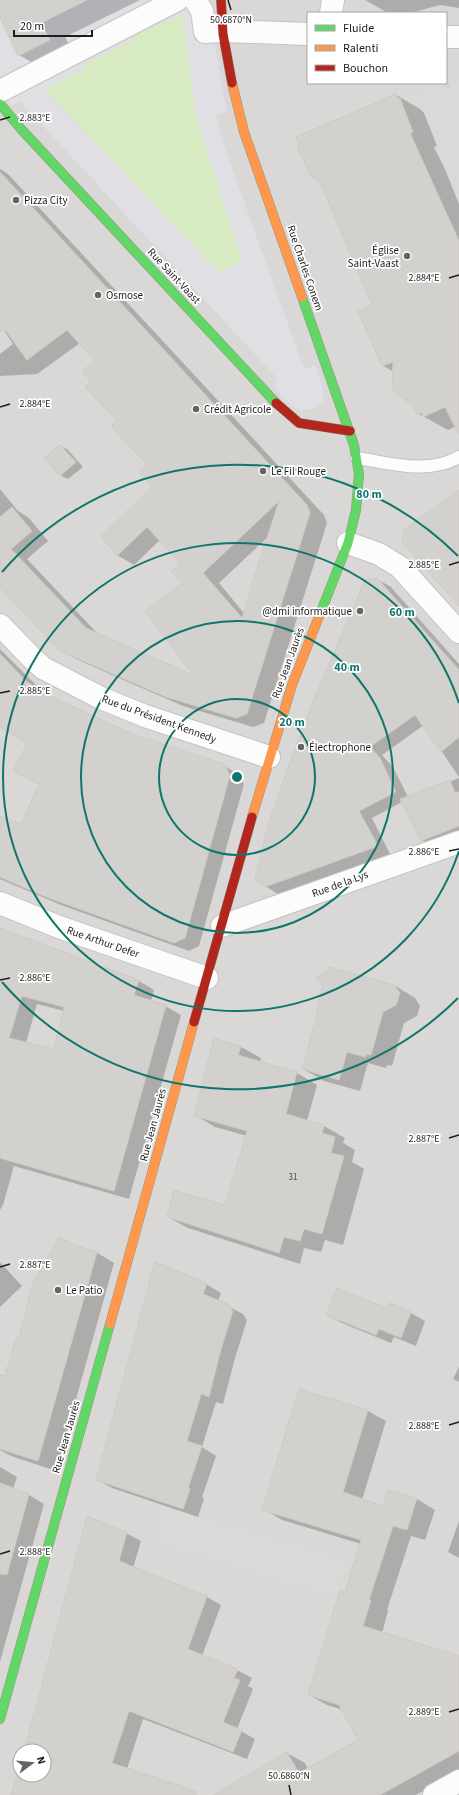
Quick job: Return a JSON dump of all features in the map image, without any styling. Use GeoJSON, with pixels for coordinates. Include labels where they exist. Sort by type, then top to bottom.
{"type":"FeatureCollection","features":[{"type":"Feature","properties":{"kind":"main road","name":"Rue Charles Conem"},"geometry":{"type":"LineString","coordinates":[[221,0],[224,31],[235,96],[244,132],[350,431],[357,458],[359,474],[358,496],[348,543]]}},
{"type":"Feature","properties":{"kind":"main road","name":"Rue Saint-Vaast"},"geometry":{"type":"LineString","coordinates":[[0,104],[21,130],[281,409],[299,423],[350,431]]}},
{"type":"Feature","properties":{"kind":"main road","name":"Rue Jean Jaurès"},"geometry":{"type":"LineString","coordinates":[[0,1719],[269,757],[292,685],[348,543]]}},
{"type":"Feature","properties":{"kind":"street"},"geometry":{"type":"LineString","coordinates":[[0,91],[177,0]]}},
{"type":"Feature","properties":{"kind":"street"},"geometry":{"type":"LineString","coordinates":[[195,0],[202,11],[205,32],[224,31],[307,34]]}},
{"type":"Feature","properties":{"kind":"street"},"geometry":{"type":"LineString","coordinates":[[331,12],[333,0]]}},
{"type":"Feature","properties":{"kind":"street"},"geometry":{"type":"LineString","coordinates":[[447,37],[459,37]]}},
{"type":"Feature","properties":{"kind":"street"},"geometry":{"type":"LineString","coordinates":[[348,543],[379,554],[400,567],[459,632]]}},
{"type":"Feature","properties":{"kind":"street","name":"Rue du Président Kennedy"},"geometry":{"type":"LineString","coordinates":[[0,625],[43,668],[96,695],[145,716],[269,757]]}},
{"type":"Feature","properties":{"kind":"street","name":"Rue de la Lys"},"geometry":{"type":"LineString","coordinates":[[222,926],[459,842]]}},
{"type":"Feature","properties":{"kind":"street","name":"Rue Arthur Defer"},"geometry":{"type":"LineString","coordinates":[[0,903],[59,927],[207,978]]}},
{"type":"Feature","properties":{"kind":"street"},"geometry":{"type":"LineString","coordinates":[[434,1795],[459,1781]]}},
{"type":"Feature","properties":{"kind":"lane"},"geometry":{"type":"LineString","coordinates":[[357,458],[423,467],[444,464],[459,457]]}},
{"type":"Feature","properties":{"kind":"path"},"geometry":{"type":"LineString","coordinates":[[446,84],[450,89]]}},
{"type":"Feature","properties":{"kind":"shaded area"},"geometry":{"type":"Polygon","coordinates":[[[0,0],[459,0],[459,1795],[0,1795],[0,0]]]}},
{"type":"Feature","properties":{"kind":"shaded area"},"geometry":{"type":"Polygon","coordinates":[[[87,0],[208,0],[227,113],[216,115],[225,149],[304,369],[315,365],[323,389],[323,401],[315,409],[304,410],[294,408],[275,388],[277,378],[20,101],[11,106],[0,85],[0,18],[18,55],[50,40],[41,23],[87,0]],[[183,15],[132,36],[132,41],[84,63],[85,69],[44,89],[219,273],[242,261],[195,108],[183,15]]]}},
{"type":"Feature","properties":{"kind":"shaded area"},"geometry":{"type":"Polygon","coordinates":[[[459,76],[459,220],[407,97],[440,84],[447,84],[447,81],[459,76]]]}},
{"type":"Feature","properties":{"kind":"shaded area"},"geometry":{"type":"Polygon","coordinates":[[[162,1506],[348,1560],[335,1598],[155,1542],[162,1506]]]}},
{"type":"Feature","properties":{"kind":"green space"},"geometry":{"type":"Polygon","coordinates":[[[183,15],[195,108],[242,261],[219,274],[44,88],[85,69],[84,63],[132,41],[132,36],[183,15]]]}},
{"type":"Feature","properties":{"kind":"building"},"geometry":{"type":"Polygon","coordinates":[[[0,0],[87,0],[41,23],[50,40],[18,56],[0,18],[0,0]]]}},
{"type":"Feature","properties":{"kind":"building","name":"Église Saint-Vaast"},"geometry":{"type":"Polygon","coordinates":[[[396,94],[398,99],[400,98],[413,132],[410,133],[459,241],[459,435],[445,407],[423,417],[422,413],[418,415],[413,406],[392,389],[393,362],[382,366],[358,311],[372,305],[322,187],[318,180],[311,176],[297,146],[299,144],[296,137],[396,94]]]}},
{"type":"Feature","properties":{"kind":"building"},"geometry":{"type":"Polygon","coordinates":[[[0,172],[307,505],[310,513],[247,714],[236,718],[166,697],[60,651],[0,588],[0,517],[12,507],[32,531],[11,549],[86,628],[193,675],[145,611],[183,583],[171,571],[180,563],[147,527],[117,556],[101,536],[152,487],[139,472],[147,465],[111,426],[117,421],[85,387],[91,381],[82,372],[94,360],[67,330],[27,360],[6,331],[0,331],[0,172]],[[279,501],[203,573],[242,618],[279,501]]]}},
{"type":"Feature","properties":{"kind":"building"},"geometry":{"type":"Polygon","coordinates":[[[60,445],[76,462],[60,476],[44,458],[60,445]]]}},
{"type":"Feature","properties":{"kind":"building"},"geometry":{"type":"Polygon","coordinates":[[[459,490],[459,606],[402,542],[404,530],[459,490]]]}},
{"type":"Feature","properties":{"kind":"building"},"geometry":{"type":"Polygon","coordinates":[[[377,578],[459,670],[459,737],[441,752],[415,715],[370,747],[380,758],[396,792],[359,811],[378,846],[265,887],[255,879],[268,825],[287,770],[315,697],[365,580],[377,578]]]}},
{"type":"Feature","properties":{"kind":"building"},"geometry":{"type":"Polygon","coordinates":[[[0,654],[27,682],[52,697],[135,735],[224,764],[230,775],[185,938],[174,943],[46,897],[0,877],[0,816],[21,824],[39,784],[13,771],[27,744],[0,727],[0,654]]]}},
{"type":"Feature","properties":{"kind":"building"},"geometry":{"type":"Polygon","coordinates":[[[450,780],[455,793],[459,792],[459,826],[421,841],[400,799],[450,780]]]}},
{"type":"Feature","properties":{"kind":"building"},"geometry":{"type":"Polygon","coordinates":[[[0,928],[139,980],[134,995],[166,1005],[114,1191],[0,1158],[0,928]],[[22,996],[9,1038],[54,1049],[64,1007],[22,996]]]}},
{"type":"Feature","properties":{"kind":"building"},"geometry":{"type":"Polygon","coordinates":[[[329,967],[394,985],[400,993],[396,1005],[383,1012],[371,1055],[367,1054],[365,1057],[347,1052],[339,1080],[302,1069],[318,1012],[316,1011],[323,986],[316,977],[327,972],[329,967]]]}},
{"type":"Feature","properties":{"kind":"building"},"geometry":{"type":"Polygon","coordinates":[[[214,1038],[241,1046],[238,1055],[297,1072],[286,1114],[324,1125],[322,1133],[335,1137],[331,1153],[344,1156],[322,1234],[304,1229],[300,1241],[284,1237],[279,1253],[167,1217],[174,1190],[225,1205],[247,1131],[194,1116],[214,1038]]]}},
{"type":"Feature","properties":{"kind":"building"},"geometry":{"type":"Polygon","coordinates":[[[59,1237],[74,1245],[97,1252],[38,1461],[0,1449],[0,1375],[5,1376],[16,1338],[19,1338],[33,1283],[59,1237]]]}},
{"type":"Feature","properties":{"kind":"building"},"geometry":{"type":"Polygon","coordinates":[[[155,1262],[207,1283],[203,1294],[228,1304],[233,1311],[221,1349],[209,1397],[201,1394],[187,1441],[202,1446],[188,1488],[190,1489],[183,1509],[96,1480],[155,1262]]]}},
{"type":"Feature","properties":{"kind":"building"},"geometry":{"type":"Polygon","coordinates":[[[337,1288],[387,1308],[389,1303],[411,1312],[401,1338],[379,1329],[376,1335],[326,1315],[337,1288]]]}},
{"type":"Feature","properties":{"kind":"building"},"geometry":{"type":"Polygon","coordinates":[[[299,1389],[368,1410],[343,1492],[384,1506],[388,1490],[417,1498],[407,1530],[393,1526],[369,1600],[371,1600],[363,1626],[459,1656],[459,1751],[380,1795],[213,1795],[287,1752],[299,1773],[358,1740],[339,1705],[308,1695],[340,1590],[345,1592],[361,1540],[262,1510],[299,1389]]]}},
{"type":"Feature","properties":{"kind":"building"},"geometry":{"type":"Polygon","coordinates":[[[0,1483],[29,1494],[7,1575],[0,1574],[0,1483]]]}},
{"type":"Feature","properties":{"kind":"building"},"geometry":{"type":"Polygon","coordinates":[[[87,1516],[127,1532],[119,1561],[207,1596],[188,1649],[238,1669],[234,1678],[240,1680],[223,1722],[242,1730],[233,1752],[129,1711],[112,1763],[196,1791],[196,1795],[11,1795],[14,1783],[52,1783],[52,1743],[26,1743],[87,1516]]]}},
{"type":"Feature","properties":{"kind":"traffic: fast"},"geometry":{"type":"LineString","coordinates":[[0,104],[21,129],[276,403]]}},
{"type":"Feature","properties":{"kind":"traffic: fast"},"geometry":{"type":"LineString","coordinates":[[302,297],[354,445],[359,474],[356,510],[348,543],[320,614]]}},
{"type":"Feature","properties":{"kind":"traffic: fast"},"geometry":{"type":"LineString","coordinates":[[0,1719],[110,1324]]}},
{"type":"Feature","properties":{"kind":"traffic: slow"},"geometry":{"type":"LineString","coordinates":[[232,83],[244,132],[302,297]]}},
{"type":"Feature","properties":{"kind":"traffic: slow"},"geometry":{"type":"LineString","coordinates":[[252,817],[292,685],[320,614]]}},
{"type":"Feature","properties":{"kind":"traffic: slow"},"geometry":{"type":"LineString","coordinates":[[110,1324],[194,1022]]}},
{"type":"Feature","properties":{"kind":"traffic: jam"},"geometry":{"type":"LineString","coordinates":[[221,0],[223,34],[232,83]]}},
{"type":"Feature","properties":{"kind":"traffic: jam"},"geometry":{"type":"LineString","coordinates":[[276,403],[299,423],[350,431]]}},
{"type":"Feature","properties":{"kind":"traffic: jam"},"geometry":{"type":"LineString","coordinates":[[194,1022],[252,817]]}},
{"type":"Feature","properties":{"kind":"place","name":"Pizza City"},"geometry":{"type":"Point","coordinates":[16,200]}},
{"type":"Feature","properties":{"kind":"place","name":"Église Saint-Vaast"},"geometry":{"type":"Point","coordinates":[407,256]}},
{"type":"Feature","properties":{"kind":"place","name":"Osmose"},"geometry":{"type":"Point","coordinates":[98,295]}},
{"type":"Feature","properties":{"kind":"place","name":"Crédit Agricole"},"geometry":{"type":"Point","coordinates":[196,409]}},
{"type":"Feature","properties":{"kind":"place","name":"Le Fil Rouge"},"geometry":{"type":"Point","coordinates":[263,471]}},
{"type":"Feature","properties":{"kind":"place","name":"@dmi informatique"},"geometry":{"type":"Point","coordinates":[360,611]}},
{"type":"Feature","properties":{"kind":"place","name":"Électrophone"},"geometry":{"type":"Point","coordinates":[301,747]}},
{"type":"Feature","properties":{"kind":"place","name":"Le Patio"},"geometry":{"type":"Point","coordinates":[58,1290]}}]}
